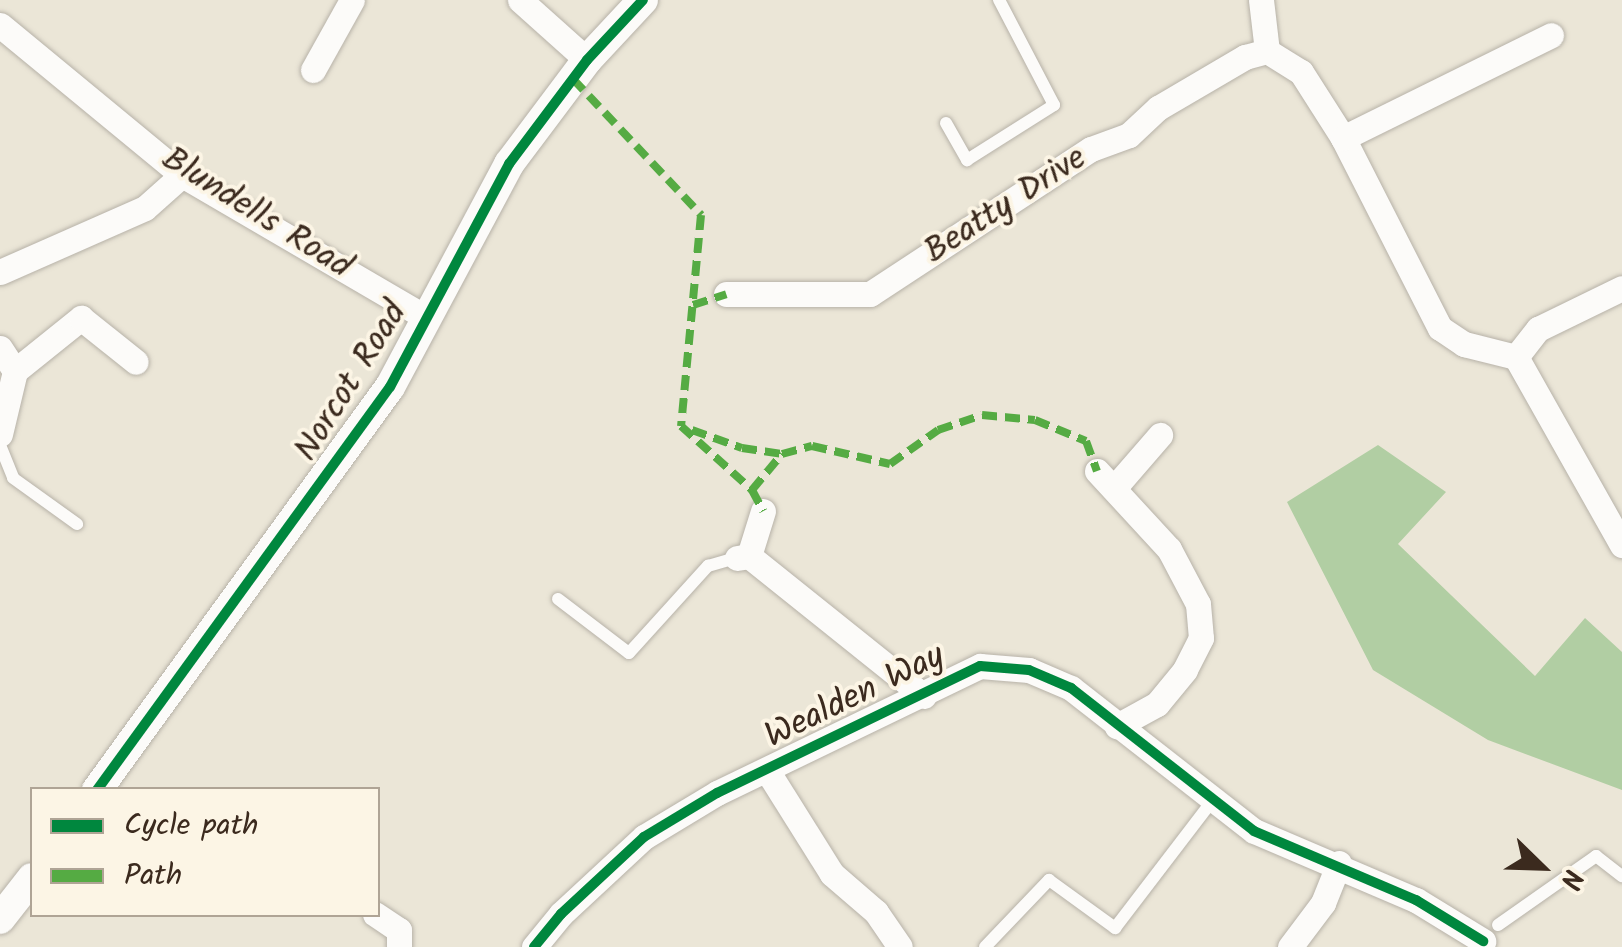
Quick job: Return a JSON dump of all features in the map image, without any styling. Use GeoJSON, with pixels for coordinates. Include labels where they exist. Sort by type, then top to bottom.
{"type":"FeatureCollection","features":[{"type":"Feature","properties":{"kind":"street"},"geometry":{"type":"LineString","coordinates":[[313,70],[352,0]]}},
{"type":"Feature","properties":{"kind":"street"},"geometry":{"type":"LineString","coordinates":[[520,0],[587,60]]}},
{"type":"Feature","properties":{"kind":"street","name":"Norcot Road"},"geometry":{"type":"LineString","coordinates":[[99,787],[390,387],[509,164],[587,60],[643,0]]}},
{"type":"Feature","properties":{"kind":"street"},"geometry":{"type":"LineString","coordinates":[[1260,0],[1267,51],[1301,72],[1343,138],[1440,328],[1464,344],[1516,357],[1622,545]]}},
{"type":"Feature","properties":{"kind":"street","name":"Blundells Road"},"geometry":{"type":"LineString","coordinates":[[0,24],[182,175],[426,318]]}},
{"type":"Feature","properties":{"kind":"street"},"geometry":{"type":"LineString","coordinates":[[1343,138],[1551,35]]}},
{"type":"Feature","properties":{"kind":"street","name":"Beatty Drive"},"geometry":{"type":"LineString","coordinates":[[726,294],[870,294],[1091,149],[1128,135],[1158,108],[1245,56],[1267,51]]}},
{"type":"Feature","properties":{"kind":"street"},"geometry":{"type":"LineString","coordinates":[[0,272],[145,208],[182,175]]}},
{"type":"Feature","properties":{"kind":"street"},"geometry":{"type":"LineString","coordinates":[[1516,357],[1538,329],[1622,288]]}},
{"type":"Feature","properties":{"kind":"street"},"geometry":{"type":"LineString","coordinates":[[0,434],[15,371],[81,318],[136,362]]}},
{"type":"Feature","properties":{"kind":"street"},"geometry":{"type":"LineString","coordinates":[[0,348],[15,371]]}},
{"type":"Feature","properties":{"kind":"street"},"geometry":{"type":"LineString","coordinates":[[1117,726],[1157,704],[1186,670],[1201,638],[1198,604],[1169,549],[1106,479],[1160,435]]}},
{"type":"Feature","properties":{"kind":"street"},"geometry":{"type":"LineString","coordinates":[[763,511],[741,558],[924,696]]}},
{"type":"Feature","properties":{"kind":"street","name":"Wealden Way"},"geometry":{"type":"LineString","coordinates":[[534,947],[644,837],[717,792],[768,772],[980,666],[1029,670],[1070,688],[1254,831],[1339,863],[1488,937]]}},
{"type":"Feature","properties":{"kind":"street"},"geometry":{"type":"LineString","coordinates":[[768,772],[832,874],[876,912],[900,947]]}},
{"type":"Feature","properties":{"kind":"street"},"geometry":{"type":"LineString","coordinates":[[1290,947],[1323,903],[1339,863]]}},
{"type":"Feature","properties":{"kind":"street"},"geometry":{"type":"LineString","coordinates":[[0,919],[30,881]]}},
{"type":"Feature","properties":{"kind":"street"},"geometry":{"type":"LineString","coordinates":[[379,917],[399,930],[398,947]]}},
{"type":"Feature","properties":{"kind":"lane"},"geometry":{"type":"LineString","coordinates":[[946,123],[967,160],[1054,106],[999,0]]}},
{"type":"Feature","properties":{"kind":"lane"},"geometry":{"type":"LineString","coordinates":[[0,446],[13,478],[77,524]]}},
{"type":"Feature","properties":{"kind":"lane"},"geometry":{"type":"LineString","coordinates":[[558,599],[629,653],[708,566],[741,558]]}},
{"type":"Feature","properties":{"kind":"lane"},"geometry":{"type":"LineString","coordinates":[[985,947],[1049,880],[1115,928],[1214,800]]}},
{"type":"Feature","properties":{"kind":"lane"},"geometry":{"type":"LineString","coordinates":[[1488,937],[1596,856],[1622,876]]}},
{"type":"Feature","properties":{"kind":"green space"},"geometry":{"type":"Polygon","coordinates":[[[1378,445],[1446,492],[1398,544],[1535,676],[1585,618],[1622,652],[1622,790],[1488,740],[1373,670],[1287,502],[1378,445]]]}},
{"type":"Feature","properties":{"kind":"marked path"},"geometry":{"type":"LineString","coordinates":[[573,79],[701,215],[681,426],[752,490],[763,511]]}},
{"type":"Feature","properties":{"kind":"marked path"},"geometry":{"type":"LineString","coordinates":[[693,305],[726,294]]}},
{"type":"Feature","properties":{"kind":"marked path"},"geometry":{"type":"LineString","coordinates":[[692,430],[742,448],[782,454],[812,446],[890,464],[938,430],[982,415],[1035,420],[1086,441],[1097,471]]}},
{"type":"Feature","properties":{"kind":"marked path"},"geometry":{"type":"LineString","coordinates":[[752,490],[782,454]]}},
{"type":"Feature","properties":{"kind":"cycle path"},"geometry":{"type":"LineString","coordinates":[[99,787],[390,387],[509,164],[587,60],[643,0]]}},
{"type":"Feature","properties":{"kind":"cycle path"},"geometry":{"type":"LineString","coordinates":[[534,947],[561,914],[644,837],[717,793],[980,666],[1029,670],[1071,688],[1254,831],[1416,900],[1483,941]]}}]}
